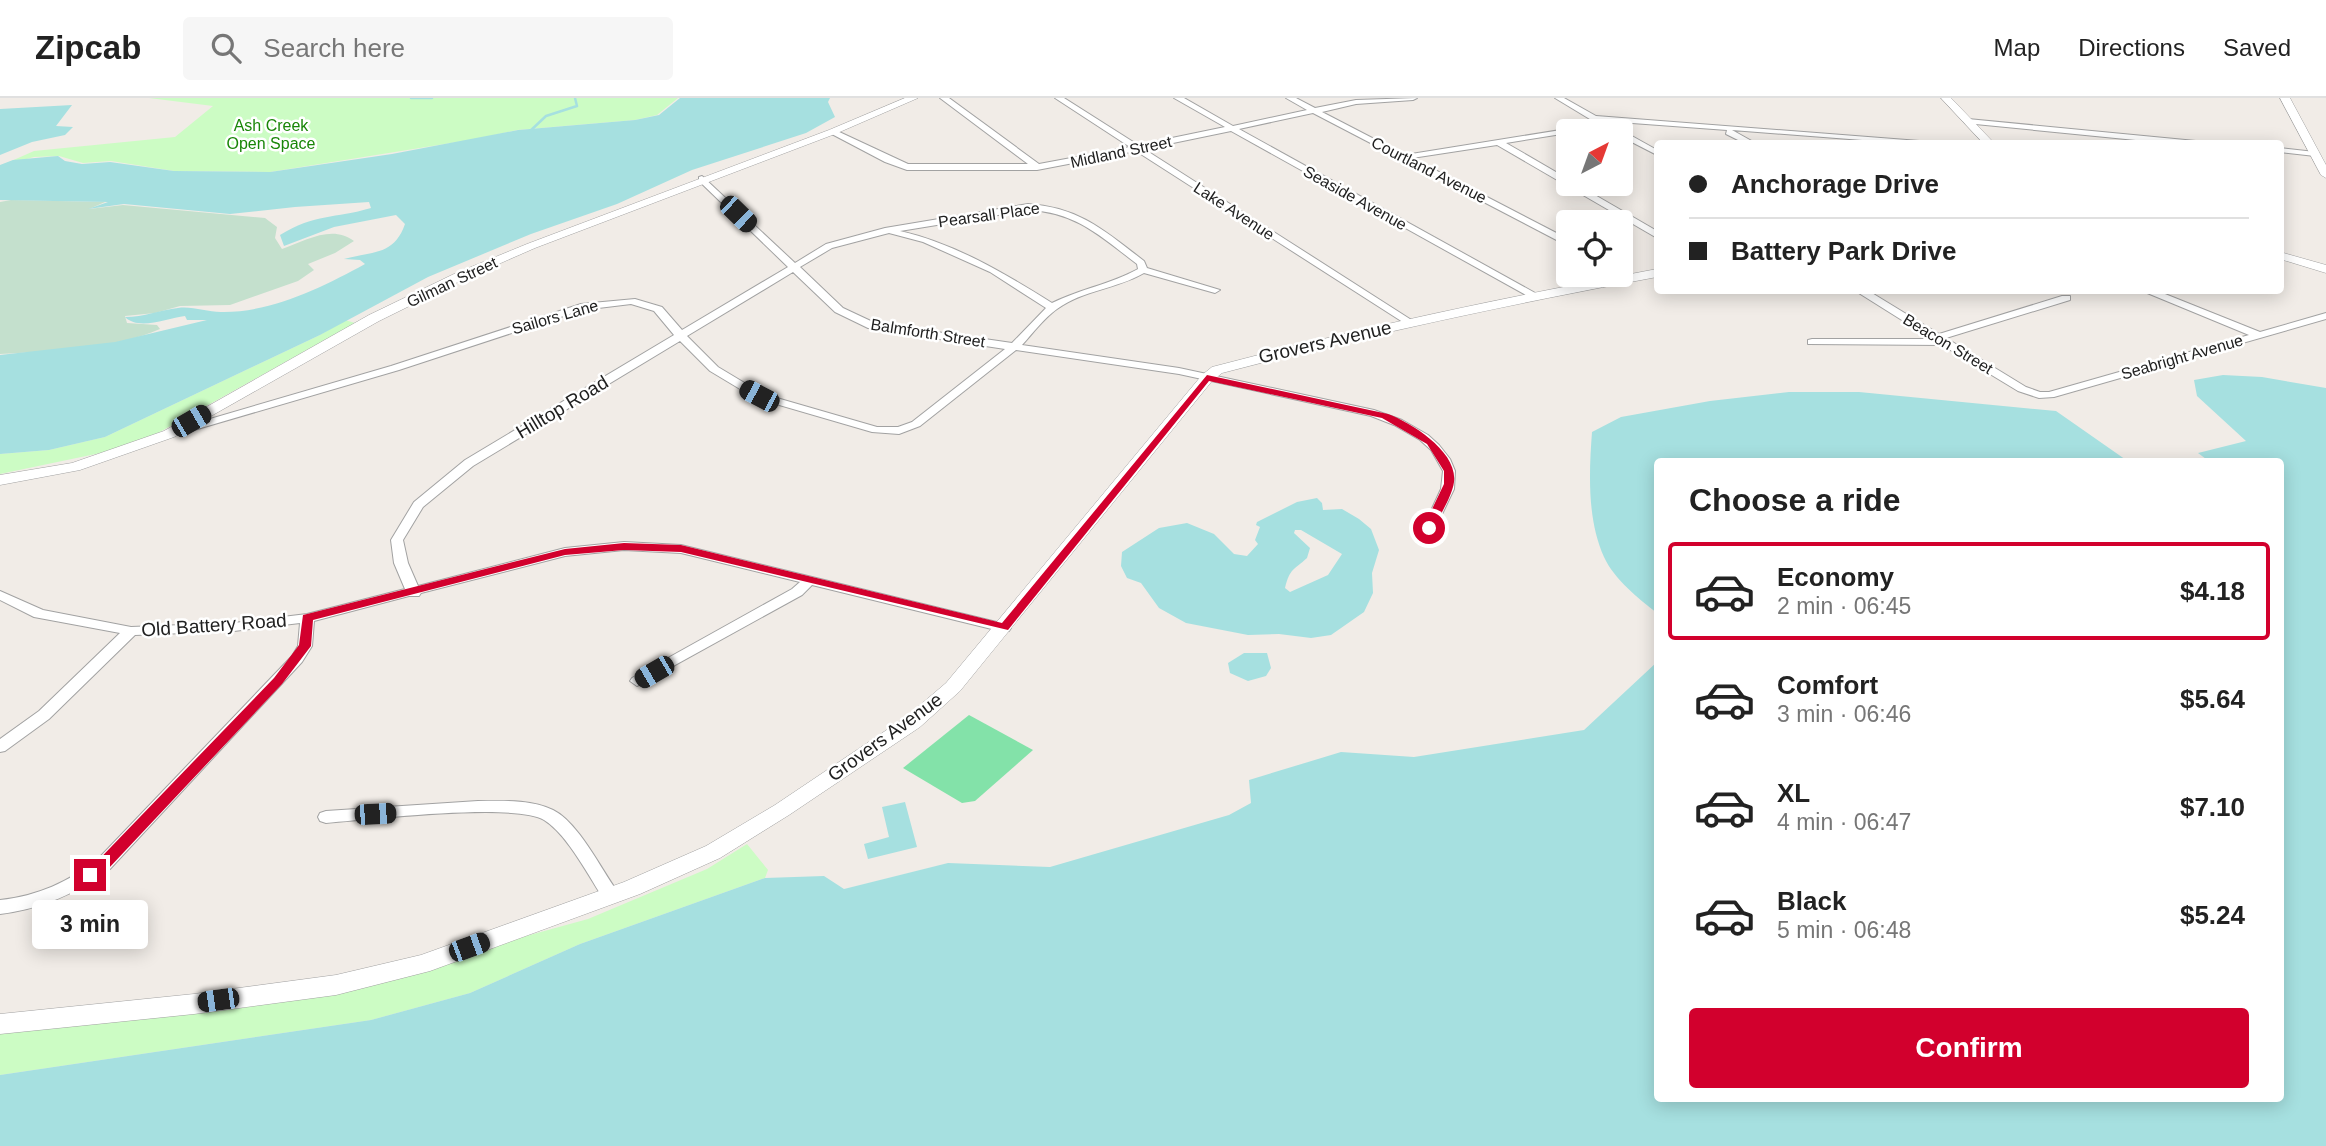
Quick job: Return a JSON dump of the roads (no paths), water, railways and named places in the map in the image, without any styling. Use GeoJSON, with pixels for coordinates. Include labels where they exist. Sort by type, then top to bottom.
{"type":"FeatureCollection","features":[{"type":"Feature","properties":{"kind":"street","name":"Gilman Street"},"geometry":{"type":"LineString","coordinates":[[0,480],[75,467],[169,434],[374,318],[458,277],[914,98]]}},
{"type":"Feature","properties":{"kind":"street"},"geometry":{"type":"LineString","coordinates":[[944,98],[1037,167]]}},
{"type":"Feature","properties":{"kind":"street","name":"Lake Avenue"},"geometry":{"type":"LineString","coordinates":[[1059,98],[1409,323]]}},
{"type":"Feature","properties":{"kind":"street","name":"Seaside Avenue"},"geometry":{"type":"LineString","coordinates":[[1178,98],[1533,296]]}},
{"type":"Feature","properties":{"kind":"street","name":"Courtland Avenue"},"geometry":{"type":"LineString","coordinates":[[1290,98],[1556,237]]}},
{"type":"Feature","properties":{"kind":"street","name":"Midland Street"},"geometry":{"type":"LineString","coordinates":[[832,132],[907,167],[1037,167],[1356,102],[1413,98]]}},
{"type":"Feature","properties":{"kind":"street"},"geometry":{"type":"LineString","coordinates":[[1559,98],[1592,118],[1896,140]]}},
{"type":"Feature","properties":{"kind":"street"},"geometry":{"type":"LineString","coordinates":[[1945,98],[1986,140]]}},
{"type":"Feature","properties":{"kind":"street"},"geometry":{"type":"LineString","coordinates":[[2285,98],[2325,171]]}},
{"type":"Feature","properties":{"kind":"street"},"geometry":{"type":"LineString","coordinates":[[1968,121],[2165,140]]}},
{"type":"Feature","properties":{"kind":"street"},"geometry":{"type":"LineString","coordinates":[[1721,128],[1745,140]]}},
{"type":"Feature","properties":{"kind":"street"},"geometry":{"type":"LineString","coordinates":[[1405,157],[1556,132]]}},
{"type":"Feature","properties":{"kind":"street"},"geometry":{"type":"LineString","coordinates":[[1633,140],[1654,151]]}},
{"type":"Feature","properties":{"kind":"street"},"geometry":{"type":"LineString","coordinates":[[1497,141],[1556,175]]}},
{"type":"Feature","properties":{"kind":"street"},"geometry":{"type":"LineString","coordinates":[[2284,150],[2315,154]]}},
{"type":"Feature","properties":{"kind":"street","name":"Balmforth Street"},"geometry":{"type":"LineString","coordinates":[[702,179],[839,310],[853,319],[873,326],[1179,371],[1385,416],[1397,421],[1431,443],[1449,471],[1449,484],[1429,528]]}},
{"type":"Feature","properties":{"kind":"street"},"geometry":{"type":"LineString","coordinates":[[1591,196],[1654,232]]}},
{"type":"Feature","properties":{"kind":"street","name":"Pearsall Place"},"geometry":{"type":"LineString","coordinates":[[793,266],[829,246],[888,230],[1028,207],[1048,207],[1082,218],[1141,264],[1143,270]]}},
{"type":"Feature","properties":{"kind":"street"},"geometry":{"type":"LineString","coordinates":[[888,230],[926,240],[993,270],[1052,307]]}},
{"type":"Feature","properties":{"kind":"street"},"geometry":{"type":"LineString","coordinates":[[2284,256],[2326,269]]}},
{"type":"Feature","properties":{"kind":"street","name":"Hilltop Road"},"geometry":{"type":"LineString","coordinates":[[414,593],[401,563],[397,540],[418,505],[469,463],[793,266]]}},
{"type":"Feature","properties":{"kind":"street"},"geometry":{"type":"LineString","coordinates":[[1014,347],[1052,307],[1077,294],[1131,278],[1143,270],[1215,290]]}},
{"type":"Feature","properties":{"kind":"street","name":"Grovers Avenue"},"geometry":{"type":"LineString","coordinates":[[1633,276],[1654,273]]}},
{"type":"Feature","properties":{"kind":"street","name":"Grovers Avenue"},"geometry":{"type":"LineString","coordinates":[[0,1024],[194,1004],[366,979],[422,964],[611,896],[713,852],[782,810],[914,722],[953,687],[1217,369],[1248,359],[1575,287]]}},
{"type":"Feature","properties":{"kind":"street","name":"Beacon Street"},"geometry":{"type":"LineString","coordinates":[[1865,294],[2022,389],[2039,395]]}},
{"type":"Feature","properties":{"kind":"street"},"geometry":{"type":"LineString","coordinates":[[2155,294],[2259,335]]}},
{"type":"Feature","properties":{"kind":"street"},"geometry":{"type":"LineString","coordinates":[[1812,342],[1940,340],[2066,298]]}},
{"type":"Feature","properties":{"kind":"street","name":"Sailors Lane"},"geometry":{"type":"LineString","coordinates":[[169,434],[382,372],[581,307],[610,302],[643,303],[658,309],[714,369],[759,396],[876,430],[892,432],[916,424],[1014,347]]}},
{"type":"Feature","properties":{"kind":"street","name":"Seabright Avenue"},"geometry":{"type":"LineString","coordinates":[[2039,395],[2050,395],[2326,316]]}},
{"type":"Feature","properties":{"kind":"street","name":"Old Battery Road"},"geometry":{"type":"LineString","coordinates":[[0,595],[38,614],[131,631],[234,627],[307,618],[414,593],[565,552],[624,547],[681,549],[1004,628]]}},
{"type":"Feature","properties":{"kind":"street"},"geometry":{"type":"LineString","coordinates":[[637,681],[797,592],[811,579]]}},
{"type":"Feature","properties":{"kind":"street"},"geometry":{"type":"LineString","coordinates":[[0,907],[47,898],[71,887],[104,864],[297,659],[305,646],[307,618]]}},
{"type":"Feature","properties":{"kind":"street"},"geometry":{"type":"LineString","coordinates":[[0,747],[44,715],[131,631]]}},
{"type":"Feature","properties":{"kind":"street"},"geometry":{"type":"LineString","coordinates":[[326,817],[499,807],[536,808],[558,822],[611,896]]}},
{"type":"Feature","properties":{"kind":"water"},"geometry":{"type":"Polygon","coordinates":[[[680,98],[830,98],[828,102],[835,117],[806,133],[692,170],[617,204],[531,234],[428,277],[320,335],[105,437],[49,450],[0,454],[0,355],[115,342],[207,320],[187,320],[185,316],[138,323],[125,317],[183,308],[216,312],[240,311],[296,297],[365,264],[360,260],[344,259],[388,247],[395,242],[405,224],[396,215],[334,227],[284,246],[280,235],[293,228],[315,220],[371,208],[369,202],[230,214],[124,204],[88,209],[108,202],[0,200],[0,165],[13,160],[58,156],[65,161],[82,164],[110,162],[174,171],[270,172],[392,154],[518,130],[635,120],[659,115],[680,98]]]}},
{"type":"Feature","properties":{"kind":"water"},"geometry":{"type":"Polygon","coordinates":[[[72,105],[56,126],[73,127],[65,135],[32,142],[0,155],[0,109],[72,105]]]}},
{"type":"Feature","properties":{"kind":"water"},"geometry":{"type":"Polygon","coordinates":[[[2223,375],[2262,377],[2326,388],[2326,1146],[0,1146],[0,1075],[371,1020],[470,993],[580,944],[765,878],[824,876],[844,889],[948,863],[1050,867],[1229,815],[1251,803],[1249,780],[1341,752],[1414,757],[1584,730],[1654,665],[1654,1102],[2284,1102],[2284,458],[2205,458],[2198,453],[2246,441],[2197,396],[2194,380],[2223,375]]]}},
{"type":"Feature","properties":{"kind":"water"},"geometry":{"type":"Polygon","coordinates":[[[1789,392],[1859,392],[2056,411],[2123,458],[1654,458],[1654,611],[1620,581],[1608,565],[1598,542],[1590,496],[1592,432],[1621,417],[1710,401],[1789,392]]]}},
{"type":"Feature","properties":{"kind":"water"},"geometry":{"type":"Polygon","coordinates":[[[1317,498],[1322,503],[1323,510],[1342,509],[1371,529],[1379,550],[1372,573],[1373,593],[1364,612],[1331,635],[1311,638],[1279,634],[1248,635],[1186,623],[1159,608],[1141,583],[1127,578],[1121,566],[1122,552],[1159,528],[1187,523],[1214,534],[1234,554],[1247,556],[1258,544],[1255,540],[1260,527],[1256,525],[1257,522],[1297,502],[1317,498]],[[1295,530],[1294,533],[1310,548],[1307,558],[1289,577],[1285,588],[1290,592],[1328,575],[1342,554],[1301,530],[1295,530]]]}},
{"type":"Feature","properties":{"kind":"water"},"geometry":{"type":"Polygon","coordinates":[[[1244,653],[1267,653],[1271,668],[1266,676],[1248,681],[1230,673],[1228,663],[1244,653]]]}},
{"type":"Feature","properties":{"kind":"water"},"geometry":{"type":"Polygon","coordinates":[[[905,802],[917,847],[868,859],[864,844],[889,837],[882,807],[905,802]]]}},
{"type":"Feature","properties":{"kind":"waterway"},"geometry":{"type":"LineString","coordinates":[[411,98],[432,98]]}},
{"type":"Feature","properties":{"kind":"waterway"},"geometry":{"type":"LineString","coordinates":[[528,133],[546,116],[577,106],[575,98]]}},
{"type":"Feature","properties":{"kind":"park label","name":"Ash Creek Open Space"},"geometry":{"type":"Point","coordinates":[271,134]}}]}
